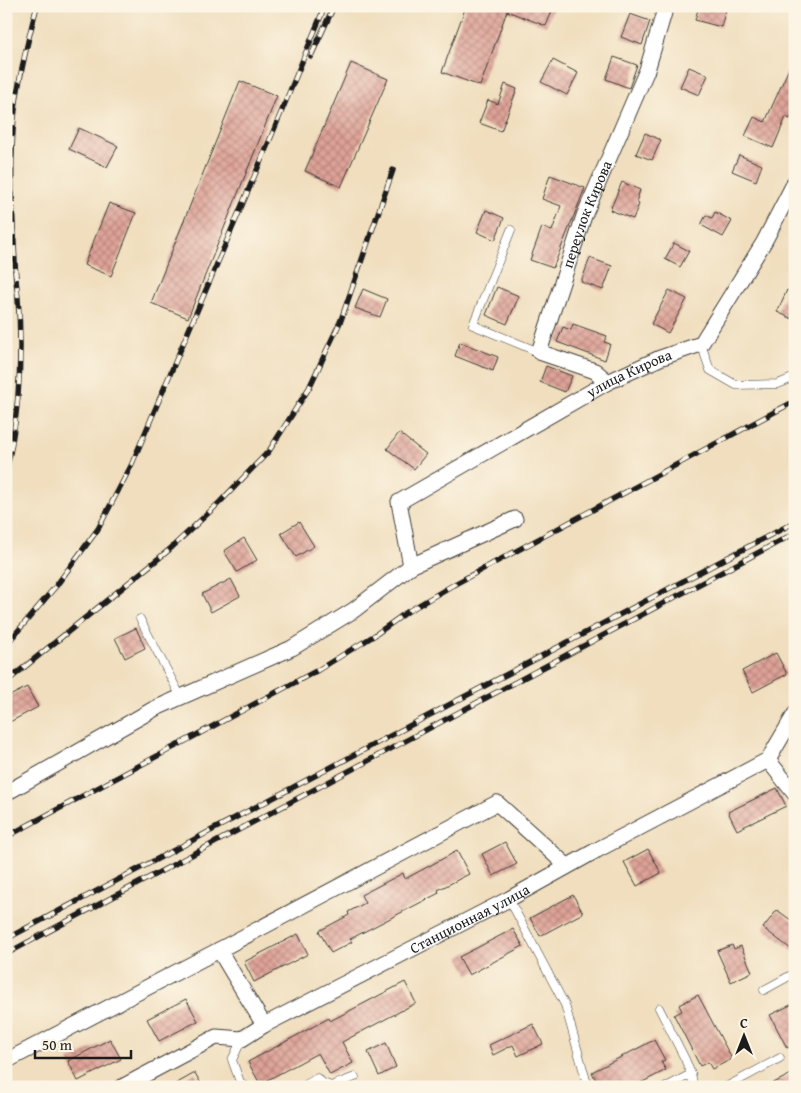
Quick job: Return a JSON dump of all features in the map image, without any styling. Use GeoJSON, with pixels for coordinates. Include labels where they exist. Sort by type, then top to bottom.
{"type":"FeatureCollection","features":[{"type":"Feature","properties":{"kind":"street","name":"переулок Кирова"},"geometry":{"type":"LineString","coordinates":[[539,352],[584,216],[647,70],[666,6]]}},
{"type":"Feature","properties":{"kind":"street"},"geometry":{"type":"LineString","coordinates":[[701,344],[764,242],[795,182]]}},
{"type":"Feature","properties":{"kind":"street","name":"улица Кирова"},"geometry":{"type":"LineString","coordinates":[[411,566],[398,502],[608,382],[660,358],[701,344]]}},
{"type":"Feature","properties":{"kind":"street"},"geometry":{"type":"LineString","coordinates":[[539,352],[595,371],[608,382]]}},
{"type":"Feature","properties":{"kind":"street"},"geometry":{"type":"LineString","coordinates":[[6,792],[154,709],[292,648],[354,610],[411,566],[515,519]]}},
{"type":"Feature","properties":{"kind":"street"},"geometry":{"type":"LineString","coordinates":[[795,714],[768,760],[795,794]]}},
{"type":"Feature","properties":{"kind":"street","name":"Станционная улица"},"geometry":{"type":"LineString","coordinates":[[242,1039],[264,1025],[509,899],[567,866],[768,760]]}},
{"type":"Feature","properties":{"kind":"street"},"geometry":{"type":"LineString","coordinates":[[6,1060],[497,803],[567,866]]}},
{"type":"Feature","properties":{"kind":"street"},"geometry":{"type":"LineString","coordinates":[[219,950],[264,1025]]}},
{"type":"Feature","properties":{"kind":"street"},"geometry":{"type":"LineString","coordinates":[[122,1087],[216,1037],[242,1039]]}},
{"type":"Feature","properties":{"kind":"lane"},"geometry":{"type":"LineString","coordinates":[[511,230],[473,325],[539,352]]}},
{"type":"Feature","properties":{"kind":"lane"},"geometry":{"type":"LineString","coordinates":[[701,344],[710,370],[736,385],[778,384],[795,377]]}},
{"type":"Feature","properties":{"kind":"lane"},"geometry":{"type":"LineString","coordinates":[[140,618],[181,696]]}},
{"type":"Feature","properties":{"kind":"lane"},"geometry":{"type":"LineString","coordinates":[[509,899],[565,1005],[588,1087]]}},
{"type":"Feature","properties":{"kind":"lane"},"geometry":{"type":"LineString","coordinates":[[764,990],[795,973]]}},
{"type":"Feature","properties":{"kind":"lane"},"geometry":{"type":"LineString","coordinates":[[659,1008],[688,1063],[694,1087]]}},
{"type":"Feature","properties":{"kind":"lane"},"geometry":{"type":"LineString","coordinates":[[242,1039],[232,1060],[240,1082],[245,1087]]}},
{"type":"Feature","properties":{"kind":"lane"},"geometry":{"type":"LineString","coordinates":[[726,1087],[780,1058]]}},
{"type":"Feature","properties":{"kind":"lane"},"geometry":{"type":"LineString","coordinates":[[666,1087],[691,1074]]}},
{"type":"Feature","properties":{"kind":"lane"},"geometry":{"type":"LineString","coordinates":[[302,1087],[316,1078],[331,1086],[355,1077]]}},
{"type":"Feature","properties":{"kind":"building"},"geometry":{"type":"Polygon","coordinates":[[[466,6],[554,6],[546,26],[507,11],[480,86],[442,72],[466,6]]]}},
{"type":"Feature","properties":{"kind":"building"},"geometry":{"type":"Polygon","coordinates":[[[699,6],[727,6],[721,27],[695,20],[699,6]]]}},
{"type":"Feature","properties":{"kind":"building"},"geometry":{"type":"Polygon","coordinates":[[[630,14],[650,21],[642,45],[621,37],[630,14]]]}},
{"type":"Feature","properties":{"kind":"building"},"geometry":{"type":"Polygon","coordinates":[[[795,55],[795,108],[790,119],[786,117],[773,148],[745,136],[754,117],[765,122],[795,55]]]}},
{"type":"Feature","properties":{"kind":"building"},"geometry":{"type":"Polygon","coordinates":[[[614,57],[637,65],[629,88],[606,79],[614,57]]]}},
{"type":"Feature","properties":{"kind":"building"},"geometry":{"type":"Polygon","coordinates":[[[553,60],[578,73],[567,95],[541,82],[553,60]]]}},
{"type":"Feature","properties":{"kind":"building"},"geometry":{"type":"Polygon","coordinates":[[[351,63],[388,79],[341,187],[305,171],[351,63]]]}},
{"type":"Feature","properties":{"kind":"building"},"geometry":{"type":"Polygon","coordinates":[[[689,67],[708,75],[699,95],[680,87],[689,67]]]}},
{"type":"Feature","properties":{"kind":"building"},"geometry":{"type":"Polygon","coordinates":[[[240,81],[277,96],[188,318],[151,303],[240,81]]]}},
{"type":"Feature","properties":{"kind":"building"},"geometry":{"type":"Polygon","coordinates":[[[505,84],[517,89],[501,131],[479,123],[488,100],[498,104],[505,84]]]}},
{"type":"Feature","properties":{"kind":"building"},"geometry":{"type":"Polygon","coordinates":[[[79,128],[118,146],[107,167],[69,149],[79,128]]]}},
{"type":"Feature","properties":{"kind":"building"},"geometry":{"type":"Polygon","coordinates":[[[645,133],[661,140],[652,160],[636,154],[645,133]]]}},
{"type":"Feature","properties":{"kind":"building"},"geometry":{"type":"Polygon","coordinates":[[[739,155],[762,165],[756,181],[732,171],[739,155]]]}},
{"type":"Feature","properties":{"kind":"building"},"geometry":{"type":"Polygon","coordinates":[[[550,175],[585,188],[553,268],[530,260],[542,227],[552,231],[561,206],[542,199],[550,175]]]}},
{"type":"Feature","properties":{"kind":"building"},"geometry":{"type":"Polygon","coordinates":[[[622,182],[640,190],[636,202],[639,204],[633,219],[610,210],[622,182]]]}},
{"type":"Feature","properties":{"kind":"building"},"geometry":{"type":"Polygon","coordinates":[[[109,203],[136,213],[111,276],[84,265],[109,203]]]}},
{"type":"Feature","properties":{"kind":"building"},"geometry":{"type":"Polygon","coordinates":[[[486,210],[504,218],[495,240],[477,232],[486,210]]]}},
{"type":"Feature","properties":{"kind":"building"},"geometry":{"type":"Polygon","coordinates":[[[715,212],[732,221],[723,237],[701,225],[706,215],[712,218],[715,212]]]}},
{"type":"Feature","properties":{"kind":"building"},"geometry":{"type":"Polygon","coordinates":[[[674,243],[689,251],[680,267],[665,259],[674,243]]]}},
{"type":"Feature","properties":{"kind":"building"},"geometry":{"type":"Polygon","coordinates":[[[590,258],[612,266],[603,290],[581,282],[590,258]]]}},
{"type":"Feature","properties":{"kind":"building"},"geometry":{"type":"Polygon","coordinates":[[[497,287],[519,296],[507,324],[486,315],[497,287]]]}},
{"type":"Feature","properties":{"kind":"building"},"geometry":{"type":"Polygon","coordinates":[[[363,289],[387,299],[380,317],[355,308],[363,289]]]}},
{"type":"Feature","properties":{"kind":"building"},"geometry":{"type":"Polygon","coordinates":[[[669,290],[687,299],[668,333],[651,324],[669,290]]]}},
{"type":"Feature","properties":{"kind":"building"},"geometry":{"type":"Polygon","coordinates":[[[787,290],[795,294],[795,320],[777,312],[787,290]]]}},
{"type":"Feature","properties":{"kind":"building"},"geometry":{"type":"Polygon","coordinates":[[[573,324],[607,336],[604,342],[610,344],[605,360],[557,342],[563,327],[571,330],[573,324]]]}},
{"type":"Feature","properties":{"kind":"building"},"geometry":{"type":"Polygon","coordinates":[[[460,342],[498,357],[493,371],[455,356],[460,342]]]}},
{"type":"Feature","properties":{"kind":"building"},"geometry":{"type":"Polygon","coordinates":[[[546,366],[572,376],[565,392],[540,382],[546,366]]]}},
{"type":"Feature","properties":{"kind":"building"},"geometry":{"type":"Polygon","coordinates":[[[399,433],[426,454],[414,469],[387,449],[399,433]]]}},
{"type":"Feature","properties":{"kind":"building"},"geometry":{"type":"Polygon","coordinates":[[[299,522],[314,546],[296,557],[281,533],[299,522]]]}},
{"type":"Feature","properties":{"kind":"building"},"geometry":{"type":"Polygon","coordinates":[[[244,538],[257,560],[237,572],[224,551],[244,538]]]}},
{"type":"Feature","properties":{"kind":"building"},"geometry":{"type":"Polygon","coordinates":[[[231,579],[240,596],[211,612],[202,594],[231,579]]]}},
{"type":"Feature","properties":{"kind":"building"},"geometry":{"type":"Polygon","coordinates":[[[136,628],[145,648],[125,658],[115,638],[136,628]]]}},
{"type":"Feature","properties":{"kind":"building"},"geometry":{"type":"Polygon","coordinates":[[[776,653],[787,674],[753,692],[742,671],[776,653]]]}},
{"type":"Feature","properties":{"kind":"building"},"geometry":{"type":"Polygon","coordinates":[[[27,687],[38,707],[6,724],[6,698],[27,687]]]}},
{"type":"Feature","properties":{"kind":"building"},"geometry":{"type":"Polygon","coordinates":[[[777,788],[786,806],[737,830],[728,812],[777,788]]]}},
{"type":"Feature","properties":{"kind":"building"},"geometry":{"type":"Polygon","coordinates":[[[505,842],[517,864],[493,876],[482,854],[505,842]]]}},
{"type":"Feature","properties":{"kind":"building"},"geometry":{"type":"Polygon","coordinates":[[[648,849],[661,873],[637,886],[624,862],[648,849]]]}},
{"type":"Feature","properties":{"kind":"building"},"geometry":{"type":"Polygon","coordinates":[[[457,851],[469,874],[438,890],[439,893],[350,939],[352,942],[331,953],[319,931],[349,915],[348,912],[365,903],[361,895],[403,873],[405,879],[457,851]]]}},
{"type":"Feature","properties":{"kind":"building"},"geometry":{"type":"Polygon","coordinates":[[[573,895],[583,913],[540,936],[530,918],[573,895]]]}},
{"type":"Feature","properties":{"kind":"building"},"geometry":{"type":"Polygon","coordinates":[[[777,910],[795,923],[795,952],[763,928],[777,910]]]}},
{"type":"Feature","properties":{"kind":"building"},"geometry":{"type":"Polygon","coordinates":[[[513,929],[523,946],[469,975],[459,957],[513,929]]]}},
{"type":"Feature","properties":{"kind":"building"},"geometry":{"type":"Polygon","coordinates":[[[298,934],[308,954],[254,982],[244,962],[298,934]]]}},
{"type":"Feature","properties":{"kind":"building"},"geometry":{"type":"Polygon","coordinates":[[[732,945],[734,949],[741,946],[752,972],[731,982],[717,951],[732,945]]]}},
{"type":"Feature","properties":{"kind":"building"},"geometry":{"type":"Polygon","coordinates":[[[405,982],[416,1003],[342,1042],[353,1063],[330,1075],[318,1053],[260,1084],[248,1062],[329,1018],[330,1021],[405,982]]]}},
{"type":"Feature","properties":{"kind":"building"},"geometry":{"type":"Polygon","coordinates":[[[698,995],[732,1059],[712,1069],[708,1062],[700,1066],[674,1015],[682,1011],[679,1005],[698,995]]]}},
{"type":"Feature","properties":{"kind":"building"},"geometry":{"type":"Polygon","coordinates":[[[186,999],[198,1021],[159,1041],[147,1019],[186,999]]]}},
{"type":"Feature","properties":{"kind":"building"},"geometry":{"type":"Polygon","coordinates":[[[795,1003],[795,1044],[787,1048],[770,1015],[795,1003]]]}},
{"type":"Feature","properties":{"kind":"building"},"geometry":{"type":"Polygon","coordinates":[[[533,1024],[543,1044],[518,1056],[513,1045],[493,1055],[489,1045],[533,1024]]]}},
{"type":"Feature","properties":{"kind":"building"},"geometry":{"type":"Polygon","coordinates":[[[110,1039],[121,1059],[78,1081],[68,1061],[110,1039]]]}},
{"type":"Feature","properties":{"kind":"building"},"geometry":{"type":"Polygon","coordinates":[[[654,1040],[665,1060],[661,1062],[666,1070],[633,1087],[599,1087],[592,1072],[654,1040]]]}},
{"type":"Feature","properties":{"kind":"building"},"geometry":{"type":"Polygon","coordinates":[[[386,1043],[396,1067],[379,1076],[368,1052],[386,1043]]]}},
{"type":"Feature","properties":{"kind":"building"},"geometry":{"type":"Polygon","coordinates":[[[795,1072],[795,1087],[766,1087],[795,1072]]]}},
{"type":"Feature","properties":{"kind":"building"},"geometry":{"type":"Polygon","coordinates":[[[195,1073],[203,1087],[170,1087],[195,1073]]]}},
{"type":"Feature","properties":{"kind":"railway"},"geometry":{"type":"LineString","coordinates":[[6,24],[11,6]]}},
{"type":"Feature","properties":{"kind":"railway"},"geometry":{"type":"LineString","coordinates":[[16,279],[12,178],[14,118],[23,62],[37,6]]}},
{"type":"Feature","properties":{"kind":"railway"},"geometry":{"type":"LineString","coordinates":[[6,645],[56,586],[98,529],[131,466],[325,6]]}},
{"type":"Feature","properties":{"kind":"railway"},"geometry":{"type":"LineString","coordinates":[[311,56],[334,6]]}},
{"type":"Feature","properties":{"kind":"railway"},"geometry":{"type":"LineString","coordinates":[[6,682],[169,550],[220,502],[269,451],[309,388],[341,320],[393,170]]}},
{"type":"Feature","properties":{"kind":"railway"},"geometry":{"type":"LineString","coordinates":[[6,472],[15,423],[20,372],[20,321],[15,271]]}},
{"type":"Feature","properties":{"kind":"railway"},"geometry":{"type":"LineString","coordinates":[[6,837],[318,670],[375,635],[407,612],[453,585],[795,401]]}},
{"type":"Feature","properties":{"kind":"railway"},"geometry":{"type":"LineString","coordinates":[[6,939],[795,522]]}},
{"type":"Feature","properties":{"kind":"railway"},"geometry":{"type":"LineString","coordinates":[[6,954],[795,533]]}}]}
